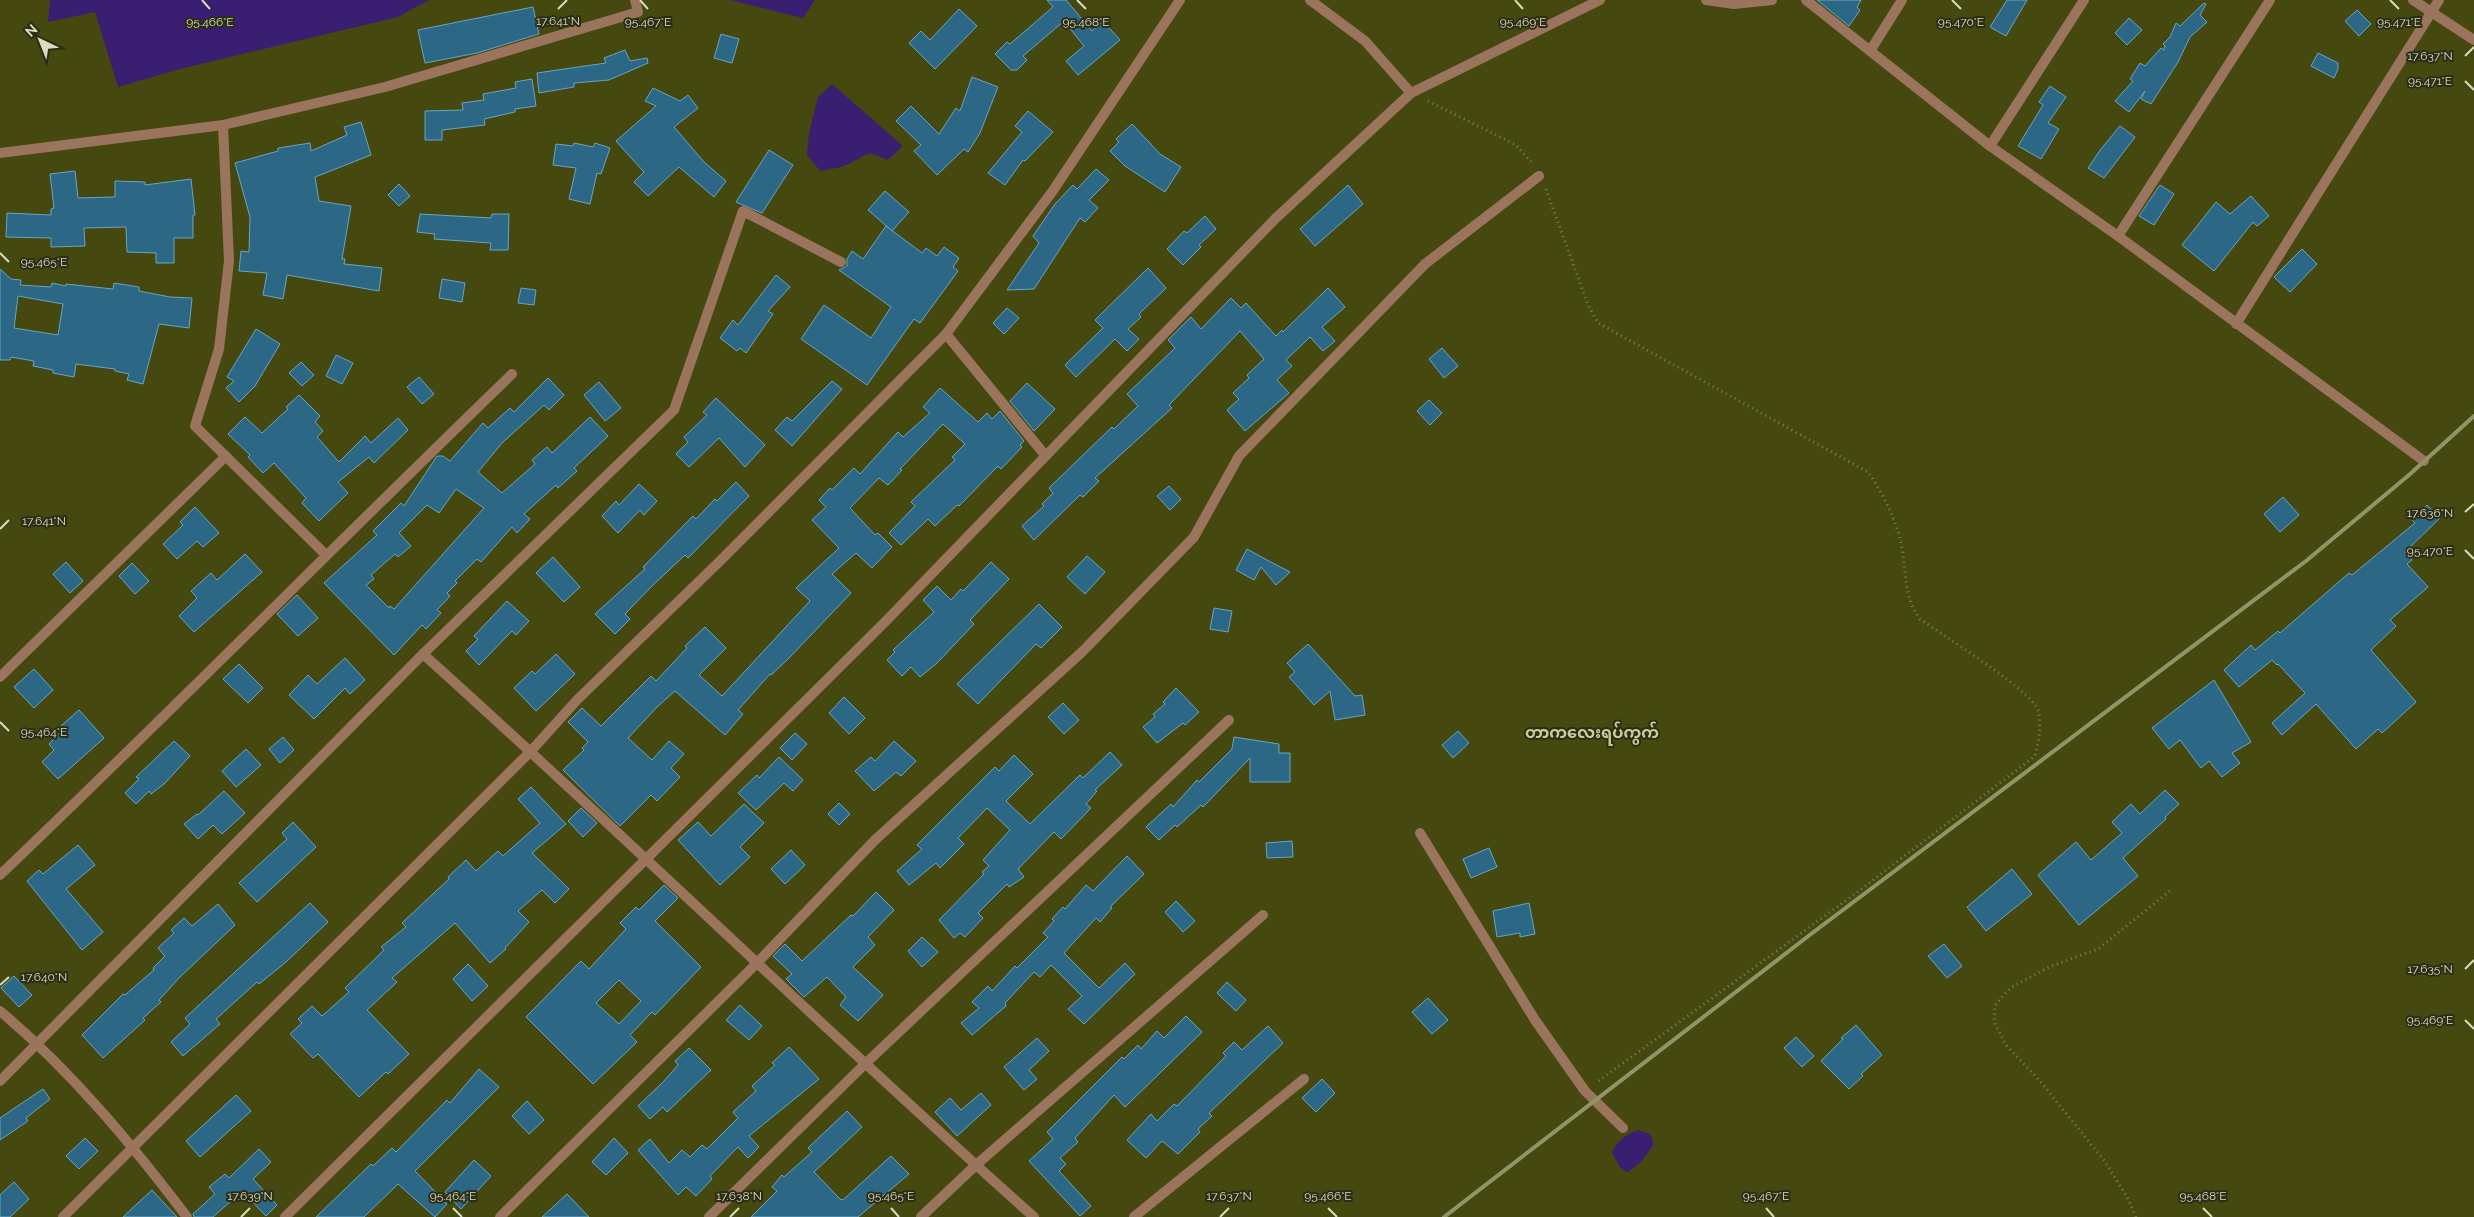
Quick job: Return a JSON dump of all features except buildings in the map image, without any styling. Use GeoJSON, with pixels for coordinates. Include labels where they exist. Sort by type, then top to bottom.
{"type":"FeatureCollection","features":[{"type":"Feature","properties":{"kind":"street"},"geometry":{"type":"LineString","coordinates":[[0,153],[223,125],[385,86],[638,12],[635,0]]}},
{"type":"Feature","properties":{"kind":"street"},"geometry":{"type":"LineString","coordinates":[[63,1217],[531,751],[577,700],[721,560],[946,334],[1052,192],[1180,0]]}},
{"type":"Feature","properties":{"kind":"street"},"geometry":{"type":"LineString","coordinates":[[1310,0],[1365,41],[1412,93]]}},
{"type":"Feature","properties":{"kind":"street"},"geometry":{"type":"LineString","coordinates":[[285,1217],[885,622],[1275,219],[1412,93],[1600,0]]}},
{"type":"Feature","properties":{"kind":"street"},"geometry":{"type":"LineString","coordinates":[[1706,0],[1734,4],[1772,0]]}},
{"type":"Feature","properties":{"kind":"street"},"geometry":{"type":"LineString","coordinates":[[1806,0],[1990,146],[2118,236],[2424,462]]}},
{"type":"Feature","properties":{"kind":"street"},"geometry":{"type":"LineString","coordinates":[[1870,51],[1902,0]]}},
{"type":"Feature","properties":{"kind":"street"},"geometry":{"type":"LineString","coordinates":[[1990,146],[2084,0]]}},
{"type":"Feature","properties":{"kind":"street"},"geometry":{"type":"LineString","coordinates":[[2118,236],[2270,0]]}},
{"type":"Feature","properties":{"kind":"street"},"geometry":{"type":"LineString","coordinates":[[2413,0],[2474,40]]}},
{"type":"Feature","properties":{"kind":"street"},"geometry":{"type":"LineString","coordinates":[[2236,324],[2439,0]]}},
{"type":"Feature","properties":{"kind":"street"},"geometry":{"type":"LineString","coordinates":[[223,125],[229,261],[218,349],[195,426],[326,554]]}},
{"type":"Feature","properties":{"kind":"street"},"geometry":{"type":"LineString","coordinates":[[500,1217],[757,963],[874,840],[1082,652],[1194,537],[1239,456],[1418,271],[1539,176]]}},
{"type":"Feature","properties":{"kind":"street"},"geometry":{"type":"LineString","coordinates":[[0,1081],[423,654],[674,410],[743,211],[841,262]]}},
{"type":"Feature","properties":{"kind":"street"},"geometry":{"type":"LineString","coordinates":[[946,334],[1045,455]]}},
{"type":"Feature","properties":{"kind":"street"},"geometry":{"type":"LineString","coordinates":[[0,874],[112,768],[326,554],[512,374]]}},
{"type":"Feature","properties":{"kind":"street"},"geometry":{"type":"LineString","coordinates":[[0,677],[226,456]]}},
{"type":"Feature","properties":{"kind":"street"},"geometry":{"type":"LineString","coordinates":[[423,654],[531,751],[646,861],[865,1064],[1034,1217]]}},
{"type":"Feature","properties":{"kind":"street"},"geometry":{"type":"LineString","coordinates":[[709,1217],[865,1064],[1229,720]]}},
{"type":"Feature","properties":{"kind":"street"},"geometry":{"type":"LineString","coordinates":[[1420,833],[1535,1020],[1584,1091],[1623,1128]]}},
{"type":"Feature","properties":{"kind":"street"},"geometry":{"type":"LineString","coordinates":[[921,1217],[976,1166],[1264,915]]}},
{"type":"Feature","properties":{"kind":"street"},"geometry":{"type":"LineString","coordinates":[[0,1011],[39,1043],[134,1148],[187,1217]]}},
{"type":"Feature","properties":{"kind":"street"},"geometry":{"type":"LineString","coordinates":[[1134,1217],[1304,1079]]}},
{"type":"Feature","properties":{"kind":"path"},"geometry":{"type":"LineString","coordinates":[[1412,93],[1516,146],[1532,163],[1549,195],[1588,305],[1598,323],[1868,472],[1878,485],[1900,537],[1911,608],[1920,619],[2019,688],[2037,708],[2040,733],[2035,756],[1856,894],[1584,1091]]}},
{"type":"Feature","properties":{"kind":"path"},"geometry":{"type":"LineString","coordinates":[[2136,1217],[2128,1199],[2106,1163],[2040,1081],[2006,1045],[1994,1022],[1995,1006],[2010,988],[2049,967],[2098,949],[2171,890]]}},
{"type":"Feature","properties":{"kind":"shaded area"},"geometry":{"type":"Polygon","coordinates":[[[50,0],[429,0],[398,17],[180,69],[118,87],[95,12],[48,22],[50,0]]]}},
{"type":"Feature","properties":{"kind":"shaded area"},"geometry":{"type":"Polygon","coordinates":[[[730,0],[815,0],[803,18],[730,0]]]}},
{"type":"Feature","properties":{"kind":"shaded area"},"geometry":{"type":"Polygon","coordinates":[[[832,84],[903,146],[888,160],[870,153],[842,167],[820,171],[807,155],[809,133],[818,97],[832,84]]]}},
{"type":"Feature","properties":{"kind":"shaded area"},"geometry":{"type":"Polygon","coordinates":[[[1639,1130],[1650,1134],[1654,1144],[1641,1162],[1628,1172],[1620,1167],[1612,1152],[1623,1138],[1639,1130]]]}},
{"type":"Feature","properties":{"kind":"railway"},"geometry":{"type":"LineString","coordinates":[[1444,1217],[1811,934],[2306,561],[2409,475],[2474,416]]}},
{"type":"Feature","properties":{"kind":"district","name":"တာကလေးရပ်ကွက်"},"geometry":{"type":"Point","coordinates":[1592,732]}}]}
